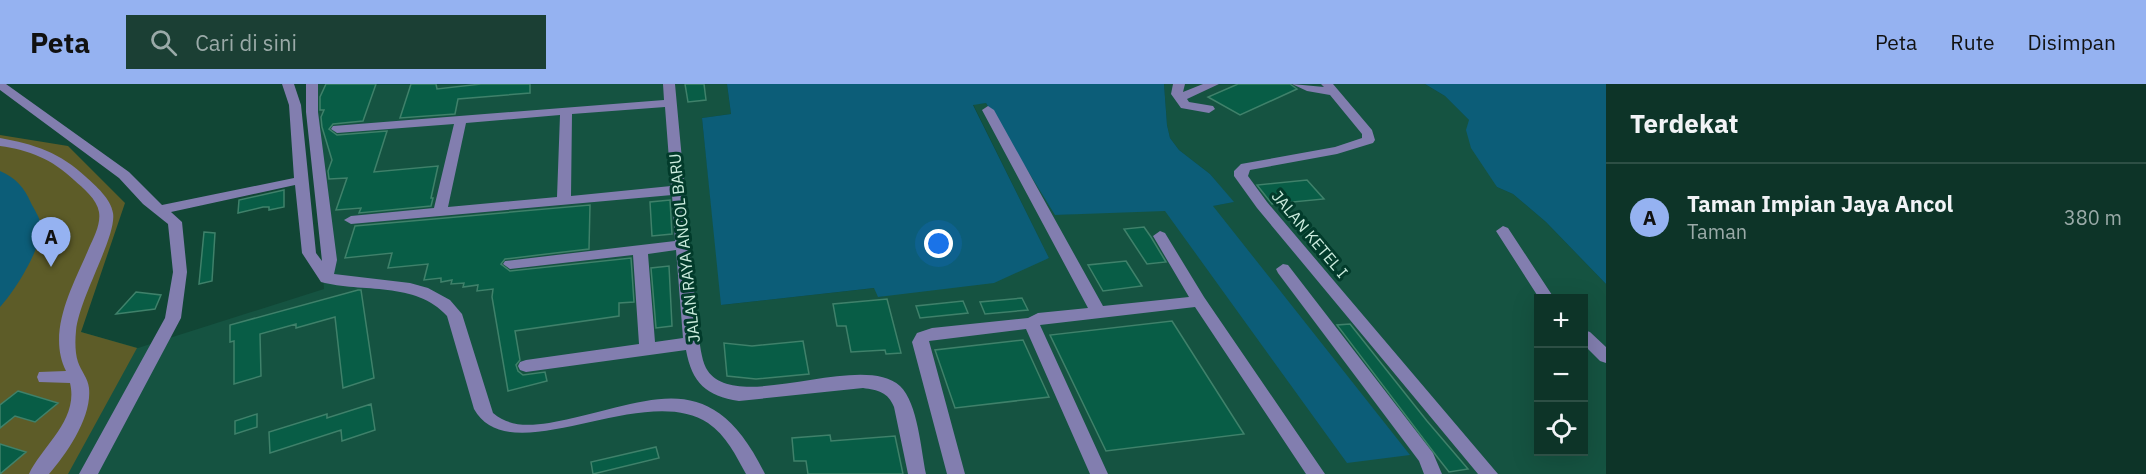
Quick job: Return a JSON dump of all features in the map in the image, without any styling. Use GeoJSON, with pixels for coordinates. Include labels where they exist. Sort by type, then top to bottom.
{"type":"FeatureCollection","features":[{"type":"Feature","properties":{"kind":"lane"},"geometry":{"type":"LineString","coordinates":[[288,84],[295,105],[309,253],[326,278],[414,288],[436,296],[446,303],[454,314],[480,403],[488,419],[497,428],[513,432],[538,431],[569,426],[635,408],[679,405],[698,410],[717,420],[731,435],[756,474]]}},
{"type":"Feature","properties":{"kind":"lane"},"geometry":{"type":"LineString","coordinates":[[312,84],[312,112],[330,260],[326,278]]}},
{"type":"Feature","properties":{"kind":"lane","name":"JALAN RAYA ANCOL BARU"},"geometry":{"type":"LineString","coordinates":[[669,84],[676,190],[692,343],[701,374],[713,386],[725,392],[739,393],[863,382],[879,384],[894,391],[901,402],[917,474]]}},
{"type":"Feature","properties":{"kind":"lane"},"geometry":{"type":"LineString","coordinates":[[1179,84],[1179,98],[1185,105],[1209,109]]}},
{"type":"Feature","properties":{"kind":"lane"},"geometry":{"type":"LineString","coordinates":[[1179,98],[1213,84]]}},
{"type":"Feature","properties":{"kind":"lane"},"geometry":{"type":"LineString","coordinates":[[1298,84],[1311,89],[1330,88]]}},
{"type":"Feature","properties":{"kind":"lane"},"geometry":{"type":"LineString","coordinates":[[0,85],[124,175],[175,222],[180,272],[173,318],[88,474]]}},
{"type":"Feature","properties":{"kind":"lane","name":"JALAN KETEL I"},"geometry":{"type":"LineString","coordinates":[[1330,88],[1368,133],[1369,140],[1337,150],[1246,166],[1241,171],[1241,176],[1262,205],[1489,474]]}},
{"type":"Feature","properties":{"kind":"lane"},"geometry":{"type":"LineString","coordinates":[[337,129],[670,103]]}},
{"type":"Feature","properties":{"kind":"lane"},"geometry":{"type":"LineString","coordinates":[[988,110],[1099,314]]}},
{"type":"Feature","properties":{"kind":"lane"},"geometry":{"type":"LineString","coordinates":[[564,199],[566,112]]}},
{"type":"Feature","properties":{"kind":"lane"},"geometry":{"type":"LineString","coordinates":[[440,212],[460,120]]}},
{"type":"Feature","properties":{"kind":"lane"},"geometry":{"type":"LineString","coordinates":[[0,142],[33,148],[55,157],[93,190],[107,215],[103,232],[69,319],[66,346],[68,362],[81,384],[78,408],[65,437],[38,474]]}},
{"type":"Feature","properties":{"kind":"lane"},"geometry":{"type":"LineString","coordinates":[[160,210],[302,180]]}},
{"type":"Feature","properties":{"kind":"lane"},"geometry":{"type":"LineString","coordinates":[[351,220],[676,190]]}},
{"type":"Feature","properties":{"kind":"lane"},"geometry":{"type":"LineString","coordinates":[[1503,231],[1544,294]]}},
{"type":"Feature","properties":{"kind":"lane"},"geometry":{"type":"LineString","coordinates":[[1160,236],[1199,301],[1316,474]]}},
{"type":"Feature","properties":{"kind":"lane"},"geometry":{"type":"LineString","coordinates":[[510,264],[682,245]]}},
{"type":"Feature","properties":{"kind":"lane"},"geometry":{"type":"LineString","coordinates":[[640,250],[648,349]]}},
{"type":"Feature","properties":{"kind":"lane"},"geometry":{"type":"LineString","coordinates":[[1283,269],[1427,458],[1433,474]]}},
{"type":"Feature","properties":{"kind":"lane"},"geometry":{"type":"LineString","coordinates":[[956,474],[920,342],[922,337],[1031,323],[1038,319],[1099,314],[1199,301]]}},
{"type":"Feature","properties":{"kind":"lane"},"geometry":{"type":"LineString","coordinates":[[1031,323],[1099,474]]}},
{"type":"Feature","properties":{"kind":"lane"},"geometry":{"type":"LineString","coordinates":[[1588,340],[1606,357]]}},
{"type":"Feature","properties":{"kind":"lane"},"geometry":{"type":"LineString","coordinates":[[526,366],[692,343]]}},
{"type":"Feature","properties":{"kind":"lane"},"geometry":{"type":"LineString","coordinates":[[45,377],[77,377]]}},
{"type":"Feature","properties":{"kind":"shaded area"},"geometry":{"type":"Polygon","coordinates":[[[309,84],[727,84],[731,114],[702,118],[722,305],[875,288],[879,297],[1049,258],[973,104],[986,103],[1056,215],[1213,206],[1233,202],[1210,174],[1179,150],[1170,138],[1164,84],[1425,84],[1445,96],[1469,120],[1497,187],[1513,194],[1546,222],[1606,284],[1606,474],[0,474],[0,379],[81,332],[138,348],[324,289],[309,84]]]}},
{"type":"Feature","properties":{"kind":"shaded area"},"geometry":{"type":"Polygon","coordinates":[[[0,135],[68,146],[125,203],[81,332],[137,348],[68,474],[0,474],[0,135]]]}},
{"type":"Feature","properties":{"kind":"water"},"geometry":{"type":"Polygon","coordinates":[[[727,84],[1164,84],[1170,138],[1179,150],[1210,174],[1234,202],[1213,206],[1410,455],[1347,463],[1165,211],[1055,215],[986,103],[973,105],[1049,258],[994,283],[878,297],[874,288],[721,305],[702,118],[731,114],[727,84]]]}},
{"type":"Feature","properties":{"kind":"water"},"geometry":{"type":"Polygon","coordinates":[[[1425,84],[1606,84],[1606,284],[1546,222],[1513,194],[1497,187],[1471,148],[1466,130],[1469,120],[1445,96],[1425,84]]]}},
{"type":"Feature","properties":{"kind":"water"},"geometry":{"type":"Polygon","coordinates":[[[0,171],[15,180],[22,188],[41,225],[38,244],[33,256],[20,280],[0,307],[0,171]]]}},
{"type":"Feature","properties":{"kind":"building"},"geometry":{"type":"Polygon","coordinates":[[[326,84],[376,84],[363,121],[333,124],[329,129],[337,135],[387,131],[374,172],[438,166],[431,206],[359,213],[361,208],[336,210],[347,178],[329,179],[328,171],[332,160],[322,127],[321,117],[324,110],[320,110],[320,97],[326,84]]]}},
{"type":"Feature","properties":{"kind":"building"},"geometry":{"type":"Polygon","coordinates":[[[411,84],[436,84],[437,89],[481,84],[530,84],[530,93],[458,99],[455,114],[400,118],[411,84]]]}},
{"type":"Feature","properties":{"kind":"building"},"geometry":{"type":"Polygon","coordinates":[[[685,84],[704,84],[706,100],[688,102],[685,84]]]}},
{"type":"Feature","properties":{"kind":"building"},"geometry":{"type":"Polygon","coordinates":[[[1238,84],[1290,84],[1297,89],[1240,115],[1208,97],[1238,84]]]}},
{"type":"Feature","properties":{"kind":"building"},"geometry":{"type":"Polygon","coordinates":[[[1307,180],[1324,199],[1272,204],[1257,185],[1307,180]]]}},
{"type":"Feature","properties":{"kind":"building"},"geometry":{"type":"Polygon","coordinates":[[[284,190],[284,207],[269,210],[269,207],[263,207],[238,213],[239,200],[284,190]]]}},
{"type":"Feature","properties":{"kind":"building"},"geometry":{"type":"Polygon","coordinates":[[[670,200],[672,234],[652,236],[650,202],[670,200]]]}},
{"type":"Feature","properties":{"kind":"building"},"geometry":{"type":"Polygon","coordinates":[[[590,205],[589,249],[505,259],[501,264],[510,271],[631,258],[634,302],[619,303],[619,316],[515,331],[520,360],[516,365],[518,371],[523,375],[545,372],[547,381],[508,391],[492,297],[493,289],[477,291],[478,285],[463,287],[464,283],[451,284],[452,280],[441,282],[441,278],[424,280],[428,264],[388,268],[392,253],[345,258],[355,226],[590,205]]]}},
{"type":"Feature","properties":{"kind":"building"},"geometry":{"type":"Polygon","coordinates":[[[1144,227],[1166,262],[1147,264],[1124,229],[1144,227]]]}},
{"type":"Feature","properties":{"kind":"building"},"geometry":{"type":"Polygon","coordinates":[[[204,232],[215,233],[212,281],[199,284],[204,232]]]}},
{"type":"Feature","properties":{"kind":"building"},"geometry":{"type":"Polygon","coordinates":[[[1126,261],[1142,286],[1103,291],[1088,265],[1126,261]]]}},
{"type":"Feature","properties":{"kind":"building"},"geometry":{"type":"Polygon","coordinates":[[[669,266],[672,326],[656,328],[651,268],[669,266]]]}},
{"type":"Feature","properties":{"kind":"building"},"geometry":{"type":"Polygon","coordinates":[[[361,290],[374,378],[343,388],[335,317],[296,328],[296,324],[260,334],[261,376],[234,384],[234,341],[230,342],[230,325],[361,290]]]}},
{"type":"Feature","properties":{"kind":"building"},"geometry":{"type":"Polygon","coordinates":[[[136,292],[161,295],[155,309],[116,314],[136,292]]]}},
{"type":"Feature","properties":{"kind":"building"},"geometry":{"type":"Polygon","coordinates":[[[1022,298],[1028,310],[985,314],[980,302],[1022,298]]]}},
{"type":"Feature","properties":{"kind":"building"},"geometry":{"type":"Polygon","coordinates":[[[887,299],[901,353],[886,354],[885,350],[851,352],[846,326],[837,326],[833,304],[887,299]]]}},
{"type":"Feature","properties":{"kind":"building"},"geometry":{"type":"Polygon","coordinates":[[[963,301],[968,313],[920,318],[916,306],[963,301]]]}},
{"type":"Feature","properties":{"kind":"building"},"geometry":{"type":"Polygon","coordinates":[[[1172,321],[1244,434],[1106,451],[1050,335],[1172,321]]]}},
{"type":"Feature","properties":{"kind":"building"},"geometry":{"type":"Polygon","coordinates":[[[1350,324],[1468,469],[1449,472],[1337,325],[1350,324]]]}},
{"type":"Feature","properties":{"kind":"building"},"geometry":{"type":"Polygon","coordinates":[[[1023,340],[1049,397],[955,408],[935,350],[1023,340]]]}},
{"type":"Feature","properties":{"kind":"building"},"geometry":{"type":"Polygon","coordinates":[[[803,341],[809,374],[756,379],[727,376],[724,343],[752,346],[803,341]]]}},
{"type":"Feature","properties":{"kind":"building"},"geometry":{"type":"Polygon","coordinates":[[[18,391],[58,403],[35,422],[15,416],[0,428],[0,405],[18,391]]]}},
{"type":"Feature","properties":{"kind":"building"},"geometry":{"type":"Polygon","coordinates":[[[371,404],[375,430],[342,441],[341,430],[270,453],[269,432],[327,414],[327,418],[371,404]]]}},
{"type":"Feature","properties":{"kind":"building"},"geometry":{"type":"Polygon","coordinates":[[[257,414],[257,427],[235,434],[235,421],[257,414]]]}},
{"type":"Feature","properties":{"kind":"building"},"geometry":{"type":"Polygon","coordinates":[[[830,435],[831,441],[895,436],[903,474],[808,474],[806,461],[794,461],[792,438],[830,435]]]}},
{"type":"Feature","properties":{"kind":"building"},"geometry":{"type":"Polygon","coordinates":[[[0,444],[26,452],[0,474],[0,444]]]}},
{"type":"Feature","properties":{"kind":"building"},"geometry":{"type":"Polygon","coordinates":[[[656,447],[659,458],[593,474],[591,462],[656,447]]]}},
{"type":"Feature","properties":{"kind":"place","name":"Taman Impian Jaya Ancol"},"geometry":{"type":"Point","coordinates":[51,267]}}]}
